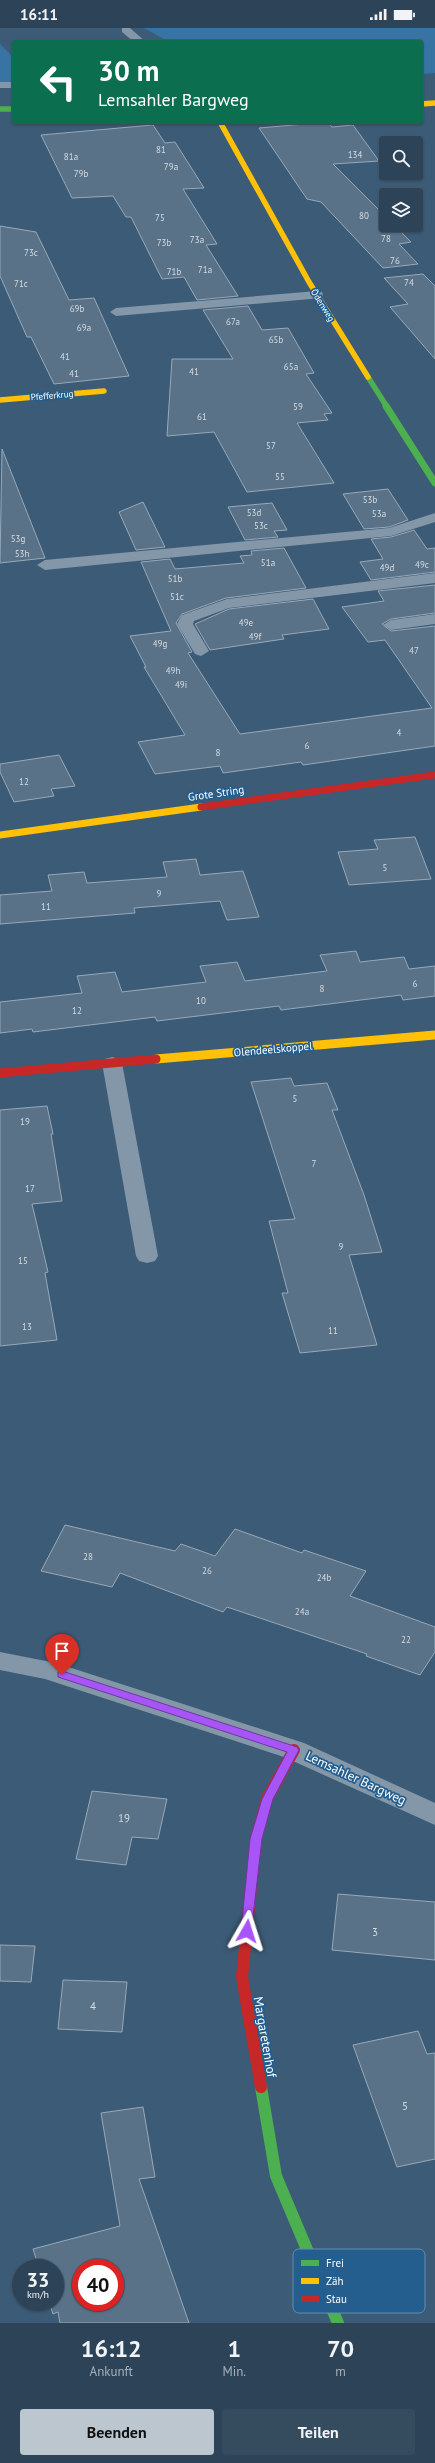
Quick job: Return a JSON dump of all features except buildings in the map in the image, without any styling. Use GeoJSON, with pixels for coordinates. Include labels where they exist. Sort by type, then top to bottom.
{"type":"FeatureCollection","features":[{"type":"Feature","properties":{"kind":"street"},"geometry":{"type":"LineString","coordinates":[[423,104],[435,103]]}},
{"type":"Feature","properties":{"kind":"street"},"geometry":{"type":"LineString","coordinates":[[0,109],[12,109]]}},
{"type":"Feature","properties":{"kind":"street","name":"Ödenweg"},"geometry":{"type":"LineString","coordinates":[[221,124],[317,295],[435,483]]}},
{"type":"Feature","properties":{"kind":"street","name":"Pfefferkrug"},"geometry":{"type":"LineString","coordinates":[[0,400],[104,391]]}},
{"type":"Feature","properties":{"kind":"street","name":"Grote String"},"geometry":{"type":"LineString","coordinates":[[0,835],[435,775]]}},
{"type":"Feature","properties":{"kind":"street","name":"Olendeelskoppel"},"geometry":{"type":"LineString","coordinates":[[0,1073],[435,1035]]}},
{"type":"Feature","properties":{"kind":"street"},"geometry":{"type":"LineString","coordinates":[[112,1064],[147,1256]]}},
{"type":"Feature","properties":{"kind":"street","name":"Lemsahler Bargweg"},"geometry":{"type":"LineString","coordinates":[[0,1661],[47,1670],[294,1750],[435,1815]]}},
{"type":"Feature","properties":{"kind":"street","name":"Margaretenhof"},"geometry":{"type":"LineString","coordinates":[[294,1750],[267,1799],[256,1839],[242,1977],[276,2176],[307,2249]]}},
{"type":"Feature","properties":{"kind":"street","name":"Margaretenhof"},"geometry":{"type":"LineString","coordinates":[[334,2313],[338,2323]]}},
{"type":"Feature","properties":{"kind":"lane"},"geometry":{"type":"LineString","coordinates":[[126,30],[138,40]]}},
{"type":"Feature","properties":{"kind":"lane"},"geometry":{"type":"LineString","coordinates":[[0,85],[12,85]]}},
{"type":"Feature","properties":{"kind":"lane"},"geometry":{"type":"LineString","coordinates":[[116,312],[317,295]]}},
{"type":"Feature","properties":{"kind":"lane"},"geometry":{"type":"LineString","coordinates":[[45,565],[391,532],[435,517]]}},
{"type":"Feature","properties":{"kind":"lane"},"geometry":{"type":"LineString","coordinates":[[201,651],[185,624],[187,618],[227,604],[435,578]]}},
{"type":"Feature","properties":{"kind":"lane"},"geometry":{"type":"LineString","coordinates":[[391,625],[435,619]]}},
{"type":"Feature","properties":{"kind":"shaded area"},"geometry":{"type":"Polygon","coordinates":[[[144,28],[435,28],[435,73],[423,74],[423,40],[165,40],[144,28]]]}},
{"type":"Feature","properties":{"kind":"shaded area"},"geometry":{"type":"Polygon","coordinates":[[[0,44],[12,56],[12,83],[0,83],[0,44]]]}},
{"type":"Feature","properties":{"kind":"traffic: fast"},"geometry":{"type":"LineString","coordinates":[[0,109],[12,109]]}},
{"type":"Feature","properties":{"kind":"traffic: fast"},"geometry":{"type":"LineString","coordinates":[[368,377],[435,483]]}},
{"type":"Feature","properties":{"kind":"traffic: fast"},"geometry":{"type":"LineString","coordinates":[[261,2087],[276,2176],[307,2249]]}},
{"type":"Feature","properties":{"kind":"traffic: fast"},"geometry":{"type":"LineString","coordinates":[[334,2313],[338,2323]]}},
{"type":"Feature","properties":{"kind":"traffic: slow"},"geometry":{"type":"LineString","coordinates":[[423,104],[435,103]]}},
{"type":"Feature","properties":{"kind":"traffic: slow"},"geometry":{"type":"LineString","coordinates":[[221,124],[309,282],[368,377]]}},
{"type":"Feature","properties":{"kind":"traffic: slow"},"geometry":{"type":"LineString","coordinates":[[0,400],[104,391]]}},
{"type":"Feature","properties":{"kind":"traffic: slow"},"geometry":{"type":"LineString","coordinates":[[0,835],[201,807]]}},
{"type":"Feature","properties":{"kind":"traffic: slow"},"geometry":{"type":"LineString","coordinates":[[156,1059],[435,1035]]}},
{"type":"Feature","properties":{"kind":"traffic: jam"},"geometry":{"type":"LineString","coordinates":[[201,807],[435,775]]}},
{"type":"Feature","properties":{"kind":"traffic: jam"},"geometry":{"type":"LineString","coordinates":[[0,1073],[156,1059]]}},
{"type":"Feature","properties":{"kind":"traffic: jam"},"geometry":{"type":"LineString","coordinates":[[261,2087],[242,1977],[256,1839],[267,1799],[294,1750]]}},
{"type":"Feature","properties":{"kind":"route"},"geometry":{"type":"LineString","coordinates":[[62,1675],[294,1750],[267,1799],[256,1839],[247,1931]]}}]}
